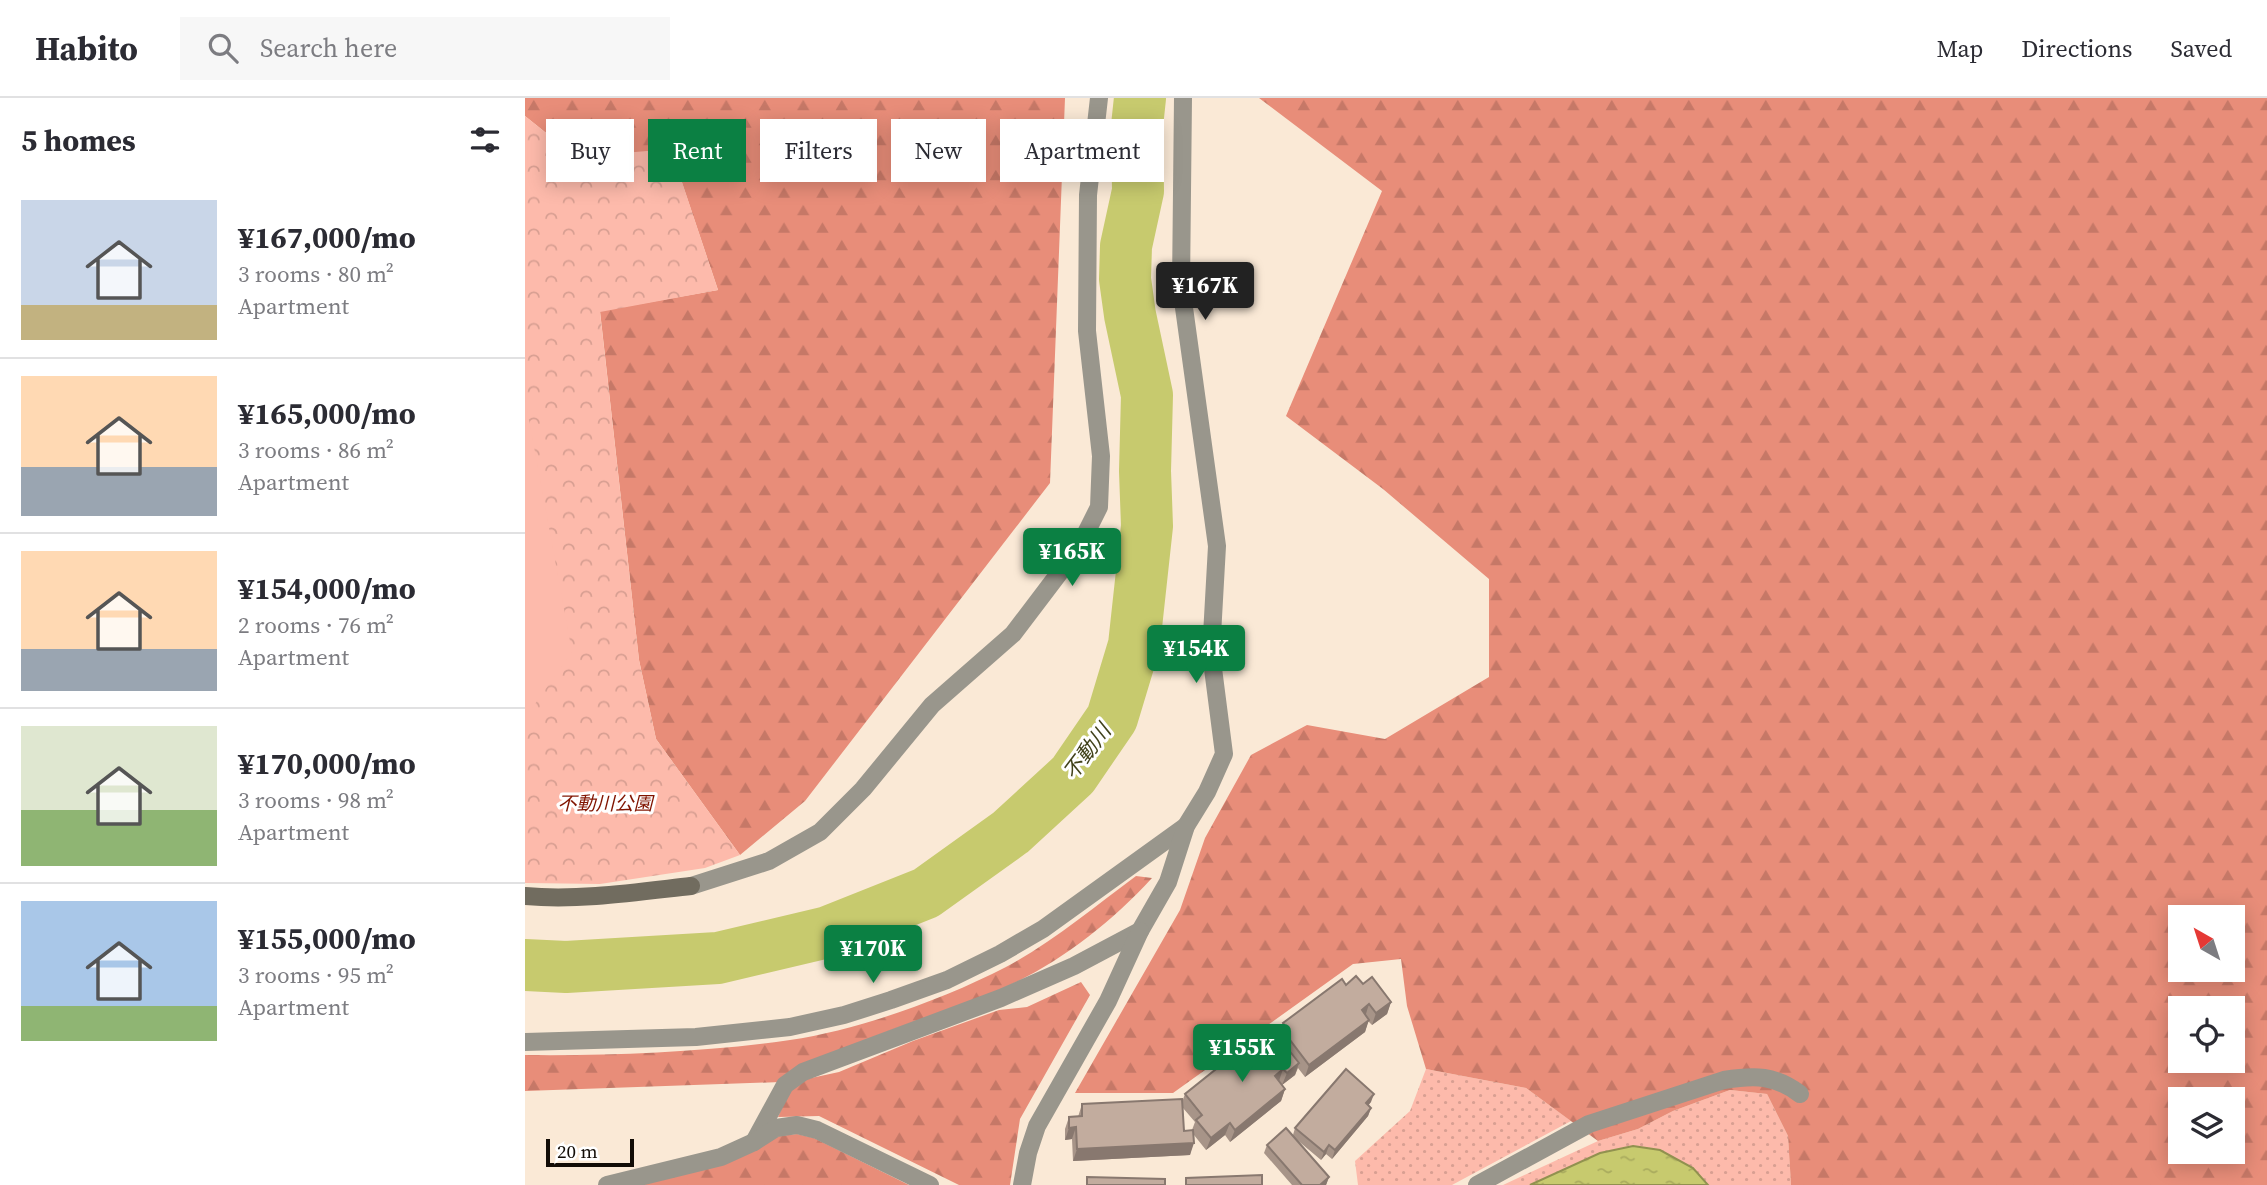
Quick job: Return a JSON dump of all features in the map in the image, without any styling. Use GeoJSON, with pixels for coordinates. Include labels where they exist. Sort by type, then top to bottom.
{"type":"FeatureCollection","features":[{"type":"Feature","properties":{"kind":"street"},"geometry":{"type":"LineString","coordinates":[[525,896],[541,898],[691,886],[769,861],[820,832],[863,789],[932,705],[1013,634],[1079,547],[1099,507],[1101,456],[1087,331],[1088,195],[1099,98]]}},
{"type":"Feature","properties":{"kind":"street"},"geometry":{"type":"LineString","coordinates":[[1022,1185],[1037,1126],[1108,1002],[1140,931],[1168,882],[1186,826],[1207,792],[1224,754],[1211,653],[1217,546],[1181,286],[1183,98]]}},
{"type":"Feature","properties":{"kind":"street"},"geometry":{"type":"LineString","coordinates":[[525,1042],[696,1037],[777,1028],[844,1015],[891,1000],[947,979],[1000,954],[1043,929],[1186,826]]}},
{"type":"Feature","properties":{"kind":"street"},"geometry":{"type":"LineString","coordinates":[[754,1142],[785,1085],[803,1072],[1001,998],[1074,966],[1140,931]]}},
{"type":"Feature","properties":{"kind":"street"},"geometry":{"type":"LineString","coordinates":[[1477,1185],[1590,1124],[1724,1080],[1763,1077],[1784,1082],[1800,1094]]}},
{"type":"Feature","properties":{"kind":"street"},"geometry":{"type":"LineString","coordinates":[[607,1185],[721,1157],[754,1142],[776,1128],[797,1125],[817,1130],[930,1185]]}},
{"type":"Feature","properties":{"kind":"green space"},"geometry":{"type":"Polygon","coordinates":[[[525,98],[1065,98],[1064,119],[1000,119],[1000,182],[1062,182],[1050,483],[805,801],[740,855],[656,739],[639,660],[600,311],[718,290],[682,182],[746,182],[746,119],[648,119],[648,152],[634,153],[634,119],[546,119],[546,133],[525,116],[525,98]]]}},
{"type":"Feature","properties":{"kind":"green space"},"geometry":{"type":"Polygon","coordinates":[[[1259,98],[2267,98],[2267,1185],[1791,1185],[1788,1136],[1767,1094],[1730,1090],[1673,1111],[1638,1129],[1598,1141],[1526,1088],[1426,1069],[1407,1006],[1401,959],[1353,964],[1173,1093],[1075,1093],[1180,910],[1205,838],[1251,755],[1307,725],[1385,739],[1489,677],[1489,579],[1383,489],[1286,416],[1382,191],[1259,98]]]}},
{"type":"Feature","properties":{"kind":"green space","name":"不動川公園"},"geometry":{"type":"Polygon","coordinates":[[[525,116],[546,133],[546,182],[634,182],[634,152],[648,151],[648,182],[682,182],[718,290],[600,312],[639,660],[656,739],[740,855],[705,868],[600,884],[525,883],[525,116]]]}},
{"type":"Feature","properties":{"kind":"green space"},"geometry":{"type":"Polygon","coordinates":[[[525,398],[572,652],[525,718],[525,398]]]}},
{"type":"Feature","properties":{"kind":"green space"},"geometry":{"type":"Polygon","coordinates":[[[1136,876],[1152,878],[1114,916],[1049,964],[1002,989],[836,1052],[780,1082],[525,1091],[525,1055],[590,1055],[725,1048],[817,1035],[901,1012],[1006,967],[1073,924],[1136,876]]]}},
{"type":"Feature","properties":{"kind":"green space"},"geometry":{"type":"Polygon","coordinates":[[[1081,982],[1090,995],[1020,1119],[1010,1185],[959,1185],[819,1116],[778,1117],[790,1089],[802,1080],[839,1072],[913,1041],[999,1010],[1027,1007],[1081,982]]]}},
{"type":"Feature","properties":{"kind":"green space"},"geometry":{"type":"Polygon","coordinates":[[[1426,1069],[1526,1088],[1571,1121],[1452,1185],[1358,1185],[1355,1161],[1410,1111],[1426,1069]]]}},
{"type":"Feature","properties":{"kind":"green space"},"geometry":{"type":"Polygon","coordinates":[[[1730,1090],[1767,1094],[1788,1136],[1791,1185],[1708,1185],[1706,1181],[1546,1177],[1530,1185],[1503,1185],[1598,1141],[1638,1129],[1673,1111],[1730,1090]]]}},
{"type":"Feature","properties":{"kind":"green space"},"geometry":{"type":"Polygon","coordinates":[[[797,1134],[814,1138],[909,1185],[643,1185],[779,1136],[797,1134]]]}},
{"type":"Feature","properties":{"kind":"water"},"geometry":{"type":"Polygon","coordinates":[[[1633,1146],[1660,1150],[1693,1168],[1708,1185],[1530,1185],[1600,1153],[1633,1146]]]}},
{"type":"Feature","properties":{"kind":"building"},"geometry":{"type":"Polygon","coordinates":[[[1356,976],[1363,984],[1372,977],[1391,1002],[1376,1013],[1369,1004],[1362,1010],[1369,1020],[1309,1065],[1284,1032],[1287,1029],[1283,1023],[1342,979],[1346,985],[1356,976]]]}},
{"type":"Feature","properties":{"kind":"building"},"geometry":{"type":"Polygon","coordinates":[[[1270,1026],[1299,1063],[1287,1073],[1283,1069],[1275,1076],[1285,1089],[1235,1130],[1230,1123],[1211,1138],[1196,1120],[1202,1115],[1185,1094],[1270,1026]]]}},
{"type":"Feature","properties":{"kind":"building"},"geometry":{"type":"Polygon","coordinates":[[[1346,1069],[1374,1094],[1366,1103],[1371,1108],[1335,1150],[1329,1145],[1324,1152],[1295,1128],[1346,1069]]]}},
{"type":"Feature","properties":{"kind":"building"},"geometry":{"type":"Polygon","coordinates":[[[1182,1099],[1184,1131],[1193,1130],[1194,1143],[1077,1149],[1076,1127],[1069,1128],[1069,1117],[1082,1116],[1082,1104],[1182,1099]]]}},
{"type":"Feature","properties":{"kind":"building"},"geometry":{"type":"Polygon","coordinates":[[[1286,1128],[1329,1177],[1320,1185],[1302,1185],[1267,1145],[1286,1128]]]}},
{"type":"Feature","properties":{"kind":"building"},"geometry":{"type":"Polygon","coordinates":[[[1262,1175],[1262,1185],[1186,1185],[1186,1178],[1262,1175]]]}},
{"type":"Feature","properties":{"kind":"building"},"geometry":{"type":"Polygon","coordinates":[[[1087,1177],[1165,1179],[1165,1185],[1087,1185],[1087,1177]]]}},
{"type":"Feature","properties":{"kind":"waterway","name":"不動川"},"geometry":{"type":"LineString","coordinates":[[525,965],[566,967],[718,958],[828,932],[926,893],[1011,832],[1073,775],[1112,718],[1134,645],[1147,526],[1147,395],[1125,279],[1126,246],[1138,191],[1137,126],[1140,98]]}}]}
